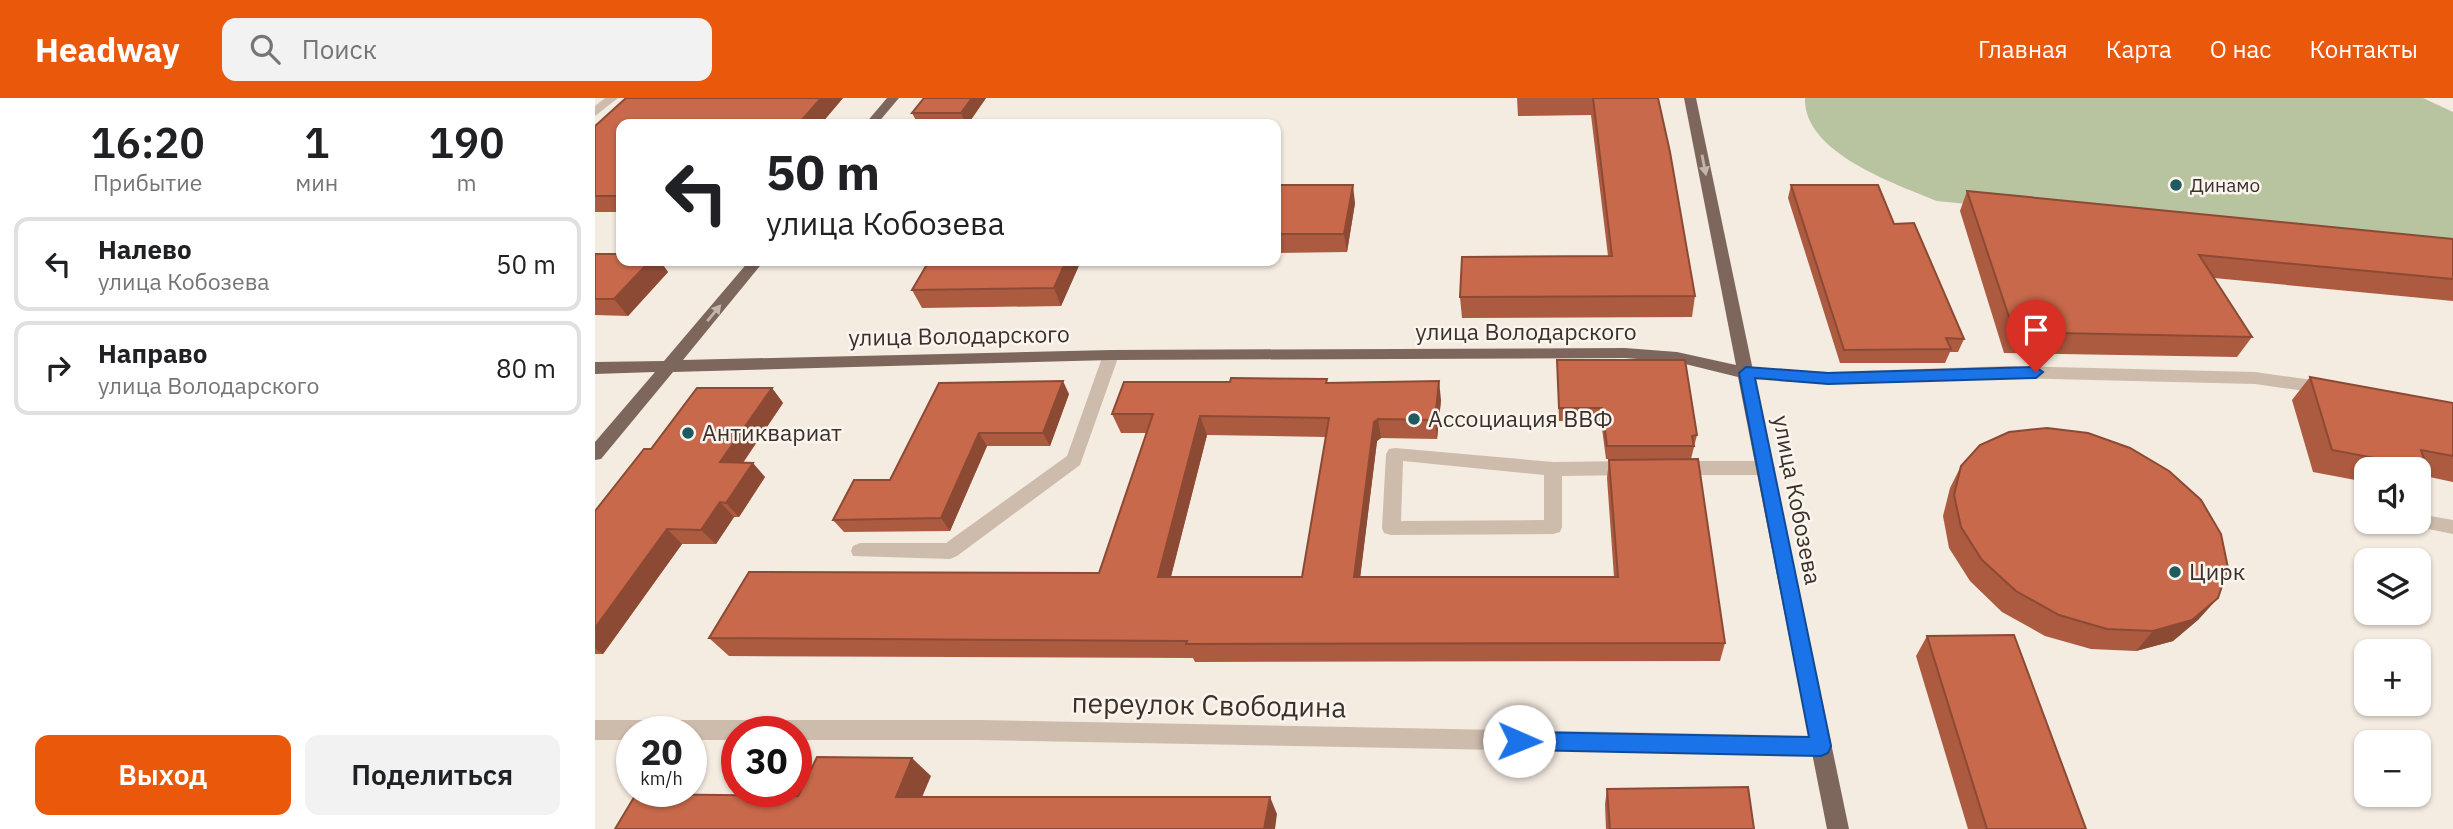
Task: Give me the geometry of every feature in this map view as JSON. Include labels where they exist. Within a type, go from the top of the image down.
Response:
[{"type":"main road","points":[[875,119],[893,98]]},
{"type":"main road","name":"улица Кобозева","points":[[1690,98],[1838,829]]},
{"type":"main road","points":[[595,454],[753,266]]},
{"type":"main road","name":"улица Володарского","points":[[595,368],[1111,355],[1625,353],[1677,357],[1746,373]]},
{"type":"street","points":[[595,112],[612,98]]},
{"type":"street","points":[[860,551],[950,551],[1074,460],[1111,355]]},
{"type":"street","name":"улица Володарского","points":[[1746,373],[1828,378],[2008,372],[2255,378],[2342,391]]},
{"type":"street","points":[[1553,469],[1553,527],[1391,528],[1395,454],[1553,469],[1766,468]]},
{"type":"street","points":[[2431,523],[2453,527]]},
{"type":"street","name":"переулок Свободина","points":[[595,730],[979,730],[1821,746]]},
{"type":"green space","name":"Динамо","points":[[1805,98],[2423,98],[2453,112],[2453,248],[2425,250],[1937,201],[1855,164],[1835,150],[1819,135],[1808,118]]},
{"type":"building","points":[[626,98],[821,98],[803,119],[616,119],[616,196],[595,196],[595,126]]},
{"type":"building","points":[[924,98],[972,98],[961,113],[912,113]]},
{"type":"building","points":[[1593,98],[1658,98],[1695,296],[1460,297],[1462,257],[1612,256]]},
{"type":"building","points":[[1281,185],[1353,185],[1344,234],[1281,234]]},
{"type":"building","points":[[1791,185],[1878,185],[1894,224],[1914,223],[1964,339],[1946,338],[1951,349],[1844,350]]},
{"type":"building","points":[[1967,191],[2453,239],[2453,279],[2199,255],[2252,337],[2014,332]]},
{"type":"building","points":[[595,254],[616,254],[616,266],[645,266],[614,299],[595,299]]},
{"type":"building","points":[[926,266],[1064,266],[1054,288],[912,290]]},
{"type":"building","points":[[1557,360],[1685,360],[1697,435],[1692,436],[1694,446],[1607,446],[1602,408],[1559,408]]},
{"type":"building","points":[[2310,377],[2453,403],[2453,456],[2421,450],[2423,457],[2369,457],[2332,450]]},
{"type":"building","points":[[1231,378],[1327,379],[1326,383],[1439,381],[1435,420],[1378,419],[1374,422],[1354,577],[1618,577],[1609,460],[1698,459],[1725,643],[1186,644],[1187,641],[709,638],[749,572],[1099,573],[1153,414],[1112,414],[1124,382],[1230,382]],"holes":[[[1200,416],[1329,418],[1302,577],[1158,577]]]},
{"type":"building","points":[[1063,381],[1043,433],[979,433],[941,518],[833,520],[854,480],[890,480],[939,383]]},
{"type":"building","points":[[697,388],[772,388],[720,462],[753,463],[726,503],[720,502],[701,530],[667,529],[595,628],[595,511],[644,449],[651,449]]},
{"type":"building","points":[[2047,428],[2088,433],[2130,448],[2169,471],[2201,500],[2221,534],[2228,568],[2218,598],[2192,620],[2153,631],[2107,629],[2059,615],[2016,591],[1982,560],[1961,527],[1954,495],[1961,466],[1980,445],[2009,432]]},
{"type":"building","points":[[2014,635],[2086,829],[1987,829],[1927,636]]},
{"type":"building","points":[[817,757],[912,758],[896,797],[1270,797],[1264,829],[615,829],[628,807],[707,807],[707,795],[721,795],[721,807],[812,807],[812,767]]},
{"type":"building","points":[[1748,787],[1754,829],[1610,829],[1607,789]]},
{"type":"place","name":"Динамо","points":[[2176,185]]},
{"type":"place","name":"Ассоциация ВВФ","points":[[1414,419]]},
{"type":"place","name":"Антиквариат","points":[[688,433]]},
{"type":"place","name":"Цирк","points":[[2175,572]]},
{"type":"route","points":[[1519,741],[1821,746],[1746,373],[1828,378],[2036,372]]}]
